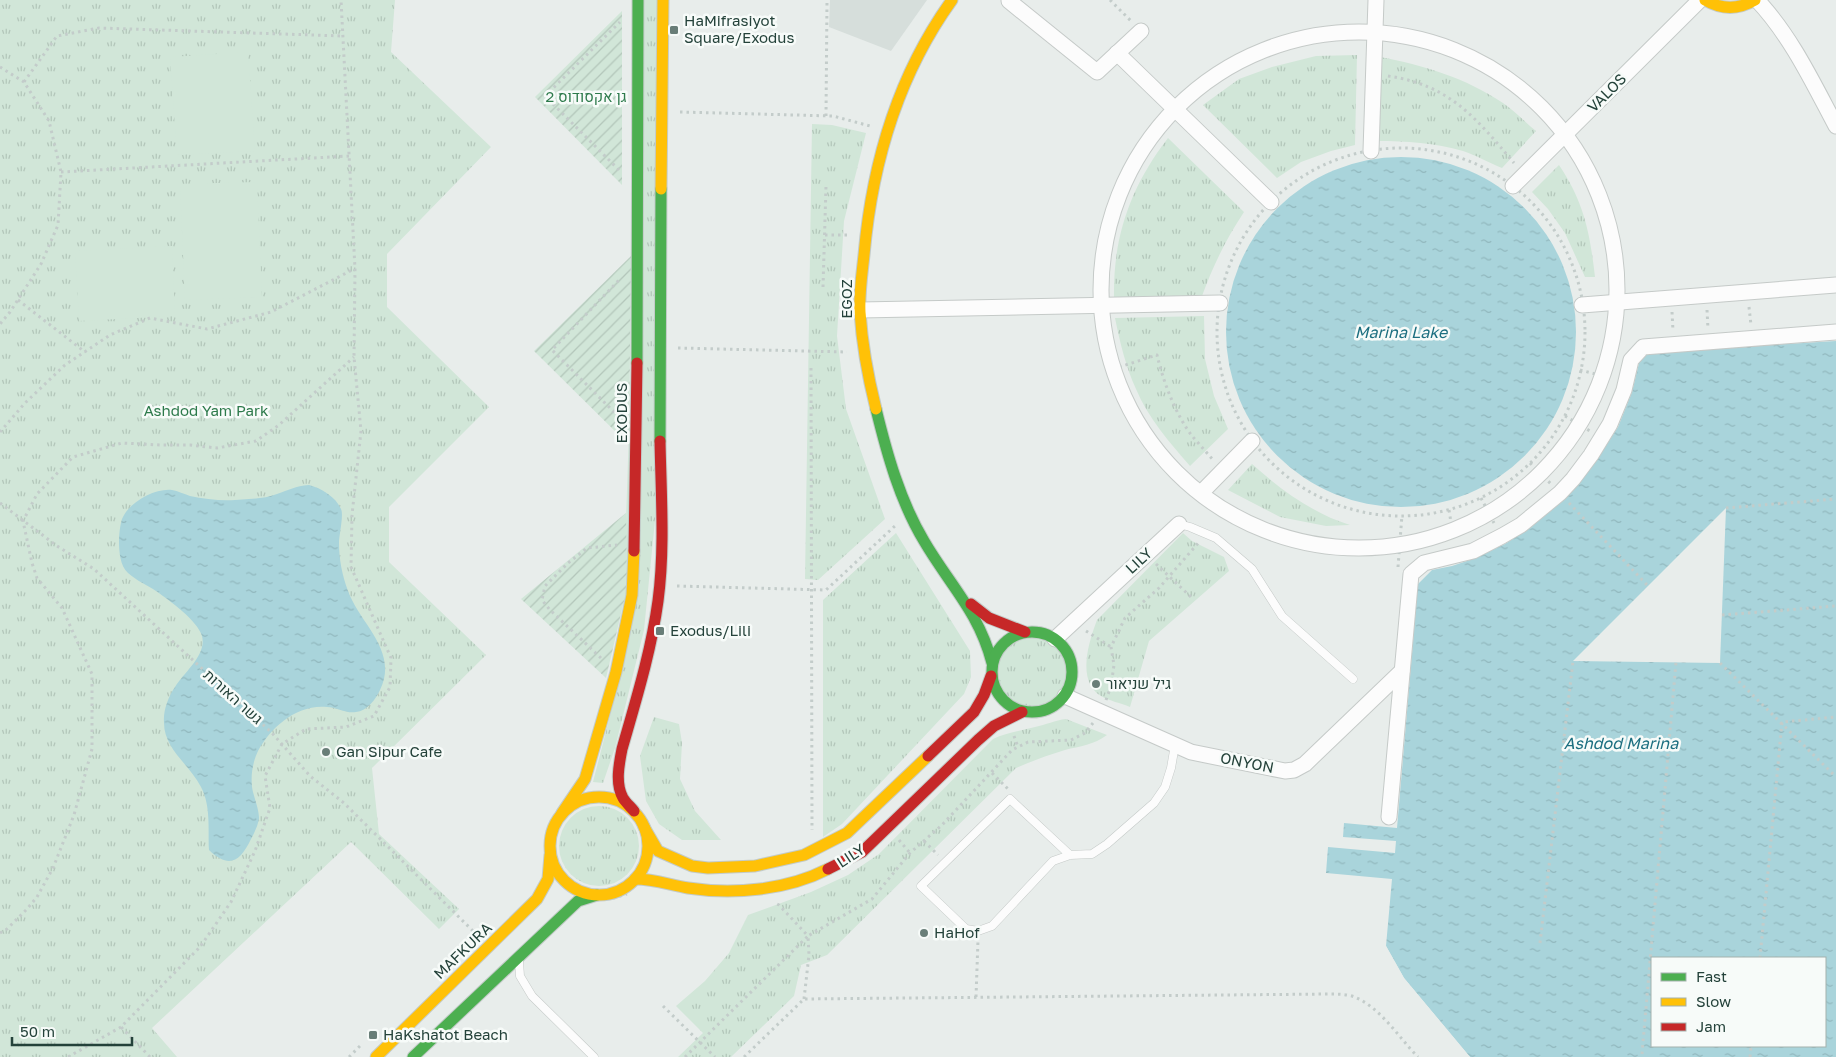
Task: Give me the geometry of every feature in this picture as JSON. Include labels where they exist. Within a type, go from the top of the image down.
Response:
[{"type":"street","points":[[413,1057],[578,900],[618,891],[635,879],[643,868],[647,855],[648,840],[644,827],[623,798],[618,786],[622,749],[642,679],[652,633],[659,585],[661,522],[660,348],[663,0]]},
{"type":"street","name":"EGOZ","points":[[952,0],[922,49],[886,130],[870,196],[860,310],[877,416],[889,457],[910,512],[925,543],[962,595],[988,644],[992,662]]},
{"type":"street","points":[[1010,0],[1009,2],[1097,72],[1141,31]]},
{"type":"street","points":[[1024,0],[1058,28]]},
{"type":"street","points":[[1371,151],[1376,0]]},
{"type":"street","name":"VALOS","points":[[1513,186],[1700,0]]},
{"type":"street","points":[[1705,0],[1720,8],[1729,9],[1748,5],[1756,0],[1768,11],[1796,52],[1836,126]]},
{"type":"street","name":"EXODUS","points":[[562,813],[585,779],[616,672],[632,595],[635,543],[638,2]]},
{"type":"street","points":[[1340,32],[1374,32],[1440,45],[1471,59],[1502,76],[1527,96],[1565,135],[1589,174],[1603,209],[1611,241],[1612,302],[1607,377],[1565,452],[1544,477],[1518,499],[1491,516],[1469,526],[1431,537],[1377,545],[1337,546],[1306,542],[1246,524],[1216,507],[1200,494],[1159,448],[1133,414],[1114,369],[1109,352],[1103,305],[1102,262],[1107,229],[1126,176],[1142,148],[1162,123],[1194,92],[1243,58],[1259,52],[1307,37],[1340,32]]},
{"type":"street","points":[[1074,41],[1104,65]]},
{"type":"street","points":[[1117,53],[1271,202]]},
{"type":"street","points":[[1582,304],[1836,285]]},
{"type":"street","points":[[860,310],[1220,303]]},
{"type":"street","points":[[1389,817],[1411,574],[1424,563],[1473,551],[1502,536],[1521,525],[1560,493],[1587,461],[1610,424],[1624,390],[1630,360],[1643,347],[1836,332]]},
{"type":"street","points":[[1200,494],[1252,441]]},
{"type":"street","name":"LILY","points":[[1055,639],[1179,524]]},
{"type":"street","name":"EGOZ","points":[[962,595],[979,612],[996,622],[1024,632]]},
{"type":"street","points":[[1024,632],[1046,634],[1055,639],[1063,646],[1070,658],[1071,684],[1065,696],[1056,705],[1034,713],[1022,712],[1011,707],[1001,699],[991,676],[992,662],[997,652],[1004,643],[1024,632]]},
{"type":"street","name":"ONYON","points":[[1065,696],[1191,752],[1285,771],[1294,770],[1305,764],[1402,671]]},
{"type":"street","name":"LILY","points":[[644,827],[658,851],[692,866],[708,868],[754,866],[796,858],[815,850],[847,833],[974,712],[984,695],[991,676]]},
{"type":"street","name":"LILY","points":[[635,879],[648,879],[708,891],[740,891],[783,885],[813,877],[862,852],[978,740],[994,726],[1022,712]]},
{"type":"street","points":[[597,895],[581,892],[567,883],[556,871],[550,855],[550,840],[554,826],[562,813],[574,803],[589,798],[605,797],[620,802],[634,811]]},
{"type":"street","name":"MAFKURA","points":[[376,1057],[537,899],[548,879],[550,855]]},
{"type":"lane","points":[[1179,524],[1190,526],[1216,538],[1252,569],[1282,616],[1353,679]]},
{"type":"lane","points":[[1070,855],[1010,798],[921,886],[966,929],[978,931],[992,926],[1054,861],[1070,855],[1092,854],[1108,844],[1154,803],[1165,786],[1171,768],[1175,745]]},
{"type":"lane","points":[[518,957],[520,976],[532,996],[594,1057]]},
{"type":"path","points":[[68,1057],[121,1027],[200,947],[231,902],[255,851],[270,808],[265,776],[282,744],[306,729],[346,727],[374,716],[390,687],[391,658],[351,567],[352,515],[361,431],[354,357],[354,269],[341,0]]},
{"type":"path","points":[[826,116],[827,0]]},
{"type":"path","points":[[1110,0],[1141,31]]},
{"type":"path","points":[[637,188],[545,96],[638,2]]},
{"type":"path","points":[[24,82],[57,36],[99,28],[343,36]]},
{"type":"path","points":[[0,67],[24,82],[49,121],[61,172],[58,225],[41,264],[0,324]]},
{"type":"path","points":[[1373,73],[1415,81],[1439,91],[1461,106],[1484,127],[1525,175]]},
{"type":"path","points":[[662,111],[833,116],[886,130]]},
{"type":"path","points":[[1395,148],[1418,149],[1438,153],[1466,161],[1493,173],[1513,186],[1548,222],[1563,245],[1574,269],[1581,294],[1584,329],[1583,356],[1574,393],[1565,416],[1554,436],[1530,463],[1497,490],[1456,508],[1425,514],[1384,515],[1356,510],[1331,502],[1307,490],[1283,474],[1252,441],[1238,418],[1226,391],[1220,365],[1217,333],[1224,278],[1235,251],[1251,226],[1271,202],[1288,187],[1312,171],[1337,160],[1371,151],[1395,148]]},
{"type":"path","points":[[61,172],[349,156]]},
{"type":"path","points":[[824,288],[826,186]]},
{"type":"path","points":[[825,235],[865,236]]},
{"type":"path","points":[[636,434],[552,350],[637,261]]},
{"type":"path","points":[[0,432],[25,403],[65,365],[110,335],[150,318],[207,329],[271,312],[354,269]]},
{"type":"path","points":[[1748,292],[1752,338]]},
{"type":"path","points":[[1706,295],[1709,342]]},
{"type":"path","points":[[1671,298],[1673,333]]},
{"type":"path","points":[[18,300],[85,352]]},
{"type":"path","points":[[695,348],[866,352]]},
{"type":"path","points":[[1114,369],[1157,354],[1162,377],[1192,436],[1223,471]]},
{"type":"path","points":[[0,933],[27,910],[53,868],[74,815],[92,749],[92,674],[62,608],[37,578],[32,563],[23,521],[37,494],[73,457],[122,443],[190,445],[217,448],[256,441],[279,425],[354,357]]},
{"type":"path","points":[[811,368],[811,818],[815,850]]},
{"type":"path","points":[[1580,370],[1607,377]]},
{"type":"path","points":[[1565,416],[1581,426]]},
{"type":"path","points":[[1530,463],[1544,477]]},
{"type":"path","points":[[1480,498],[1491,516]]},
{"type":"path","points":[[1565,499],[1648,586]]},
{"type":"path","points":[[1726,508],[1836,499]]},
{"type":"path","name":"גשר האורות","points":[[0,503],[23,521],[94,569],[272,733],[310,776],[344,803],[489,947]]},
{"type":"path","points":[[659,585],[826,590],[910,512]]},
{"type":"path","points":[[685,1057],[808,936],[872,899],[910,853],[942,826],[1012,750],[1028,742],[1071,740],[1085,733],[1100,712],[1111,686],[1114,665],[1111,647],[1126,618],[1160,588],[1206,533]]},
{"type":"path","points":[[616,672],[550,610],[542,600],[544,586],[587,548],[635,543]]},
{"type":"path","points":[[1146,555],[1191,597]]},
{"type":"path","points":[[1722,615],[1836,606]]},
{"type":"path","points":[[1073,623],[1111,647]]},
{"type":"path","points":[[1540,942],[1573,661]]},
{"type":"path","points":[[1642,1054],[1676,662]]},
{"type":"path","points":[[1720,663],[1836,777]]},
{"type":"path","points":[[1782,722],[1836,717]]},
{"type":"path","points":[[1760,957],[1782,722]]},
{"type":"path","points":[[992,773],[1010,791],[1010,798]]},
{"type":"path","points":[[924,841],[935,853]]},
{"type":"path","points":[[744,1057],[804,999],[810,955],[808,936],[779,904],[769,904]]},
{"type":"path","points":[[976,997],[978,931]]},
{"type":"path","points":[[804,999],[1346,995],[1364,1003],[1380,1016],[1418,1057]]},
{"type":"path","points":[[663,1006],[715,1057]]},
{"type":"path","points":[[121,1027],[150,1057]]},
{"type":"shaded area","points":[[830,0],[927,0],[891,51],[829,27]]},
{"type":"green space","name":"Ashdod Yam Park","points":[[0,0],[395,0],[391,52],[491,147],[387,254],[387,307],[489,407],[389,507],[389,562],[486,655],[372,768],[379,834],[459,909],[439,929],[351,842],[152,1028],[177,1057],[0,1057]]},
{"type":"green space","points":[[643,0],[660,0],[660,471],[644,630],[615,748],[603,783],[593,782],[621,673]]},
{"type":"green space","name":"גן אקסודוס 2","points":[[622,11],[622,185],[535,97]]},
{"type":"green space","points":[[248,52],[255,151],[177,155],[170,57]]},
{"type":"green space","points":[[1357,55],[1355,145],[1301,162],[1277,178],[1203,105],[1239,79],[1272,67],[1316,56]]},
{"type":"green space","points":[[1380,57],[1428,68],[1474,86],[1507,106],[1536,131],[1502,168],[1452,148],[1399,141],[1377,141]]},
{"type":"green space","points":[[812,124],[832,125],[866,133],[844,221],[837,336],[846,409],[885,519],[818,580],[805,579]]},
{"type":"green space","points":[[1168,138],[1244,212],[1220,253],[1202,296],[1114,297],[1117,253],[1127,213],[1134,193],[1155,156]]},
{"type":"green space","points":[[1559,165],[1580,205],[1591,246],[1595,277],[1585,277],[1565,233],[1548,209],[1532,192]]},
{"type":"green space","points":[[257,182],[262,297],[185,300],[180,184]]},
{"type":"green space","points":[[172,246],[175,316],[79,321],[75,251]]},
{"type":"green space","points":[[631,256],[629,445],[534,351]]},
{"type":"green space","points":[[1204,316],[1205,359],[1214,396],[1228,429],[1190,466],[1160,430],[1141,400],[1126,363],[1115,318]]},
{"type":"green space","points":[[1252,464],[1298,500],[1311,508],[1350,525],[1326,526],[1280,517],[1228,490]]},
{"type":"green space","points":[[626,513],[627,588],[606,678],[521,599]]},
{"type":"green space","points":[[896,533],[970,651],[971,677],[964,694],[842,824],[823,837],[823,600]]},
{"type":"green space","points":[[1183,533],[1192,541],[1224,557],[1229,571],[1149,641],[1130,707],[1104,698],[1093,689],[1087,671],[1088,649],[1097,620]]},
{"type":"green space","points":[[1032,638],[1045,641],[1056,648],[1063,659],[1066,672],[1063,685],[1056,696],[1045,703],[1032,706],[1019,703],[1008,696],[1001,685],[998,672],[1001,659],[1008,648],[1019,641]]},
{"type":"green space","points":[[654,717],[679,724],[682,743],[680,779],[695,811],[721,840],[682,840],[659,824],[646,801],[640,756]]},
{"type":"green space","points":[[1066,719],[1107,735],[1092,743],[1052,754],[1016,768],[827,955],[801,965],[794,996],[731,1057],[678,1057],[703,1033],[676,1006],[705,981],[729,953],[748,915],[811,892],[848,875],[879,854],[993,739],[1009,733]]},
{"type":"green space","points":[[591,806],[607,806],[628,817],[639,838],[639,854],[628,875],[607,886],[591,886],[577,880],[565,868],[559,854],[559,838],[565,824],[577,812]]},
{"type":"water","name":"Marina Lake","points":[[1401,157],[1418,158],[1452,165],[1483,178],[1512,197],[1536,221],[1555,250],[1568,281],[1575,315],[1575,349],[1568,383],[1555,414],[1536,443],[1512,467],[1483,486],[1452,499],[1418,506],[1401,507],[1384,506],[1350,499],[1319,486],[1290,467],[1266,443],[1247,414],[1234,383],[1227,349],[1226,332],[1227,315],[1234,281],[1247,250],[1266,221],[1290,197],[1319,178],[1350,165],[1384,158]]},
{"type":"water","name":"Ashdod Marina","points":[[1836,341],[1836,1057],[1470,1057],[1404,978],[1386,946],[1392,879],[1326,873],[1328,847],[1395,853],[1396,841],[1343,837],[1344,823],[1397,828],[1418,584],[1432,570],[1476,558],[1505,544],[1530,528],[1565,499],[1596,461],[1618,427],[1632,392],[1639,363],[1649,352]]},
{"type":"water","points":[[309,485],[328,494],[341,509],[339,549],[344,579],[354,603],[376,638],[385,663],[385,676],[376,697],[364,709],[353,712],[327,707],[305,709],[286,719],[270,734],[258,751],[252,772],[252,787],[259,815],[258,824],[247,847],[238,858],[228,861],[222,860],[209,850],[208,818],[204,794],[196,779],[168,741],[164,723],[164,714],[168,700],[172,691],[198,657],[203,643],[202,636],[195,624],[182,611],[125,570],[119,549],[122,519],[136,502],[158,491],[172,490],[212,500],[230,500],[267,497],[296,487]]},
{"type":"pier","points":[[1726,508],[1720,663],[1573,661]]},
{"type":"pier","points":[[1386,946],[1404,978],[1470,1057],[1465,1057],[1402,980],[1385,948]]},
{"type":"traffic: fast","points":[[637,363],[638,0]]},
{"type":"traffic: fast","points":[[660,441],[661,189]]},
{"type":"traffic: fast","points":[[876,409],[901,494],[915,526],[971,613],[979,628],[992,663]]},
{"type":"traffic: fast","points":[[1024,632],[1040,632],[1061,643],[1072,664],[1072,672],[1072,680],[1061,701],[1040,712],[1024,712],[1010,706],[998,694],[992,680],[992,664],[998,650],[1010,638],[1024,632]]},
{"type":"traffic: fast","points":[[413,1057],[578,901],[597,895]]},
{"type":"traffic: slow","points":[[661,189],[663,0]]},
{"type":"traffic: slow","points":[[876,409],[864,348],[860,305],[868,221],[874,187],[881,154],[903,90],[933,29],[952,0]]},
{"type":"traffic: slow","points":[[1705,0],[1718,6],[1730,8],[1742,6],[1755,0]]},
{"type":"traffic: slow","points":[[562,813],[585,779],[616,672],[632,595],[634,551]]},
{"type":"traffic: slow","points":[[644,827],[658,851],[692,866],[708,868],[755,866],[804,855],[847,833],[928,756]]},
{"type":"traffic: slow","points":[[599,797],[609,798],[626,805],[640,819],[647,836],[648,846],[647,856],[640,873],[626,887],[609,894],[599,895],[589,894],[572,887],[558,873],[551,856],[550,846],[551,836],[558,819],[572,805],[589,798],[599,797]]},
{"type":"traffic: slow","points":[[376,1057],[537,899],[548,879],[550,855]]},
{"type":"traffic: slow","points":[[635,879],[688,888],[742,891],[795,882],[828,869]]},
{"type":"traffic: jam","points":[[634,551],[637,363]]},
{"type":"traffic: jam","points":[[634,811],[624,800],[619,787],[618,774],[622,749],[647,657],[658,601],[662,541],[660,441]]},
{"type":"traffic: jam","points":[[971,604],[989,618],[1025,632]]},
{"type":"traffic: jam","points":[[928,756],[974,712],[984,695],[991,676]]},
{"type":"traffic: jam","points":[[828,869],[862,852],[978,740],[994,726],[1022,712]]},
{"type":"place","name":"HaMifrasiyot Square/Exodus","points":[[674,30]]},
{"type":"place","name":"Exodus/Lili","points":[[660,631]]},
{"type":"place","name":"גיל שניאור","points":[[1096,684]]},
{"type":"place","name":"Gan Sipur Cafe","points":[[326,752]]},
{"type":"place","name":"HaHof","points":[[924,933]]},
{"type":"place","name":"HaKshatot Beach","points":[[373,1035]]}]
